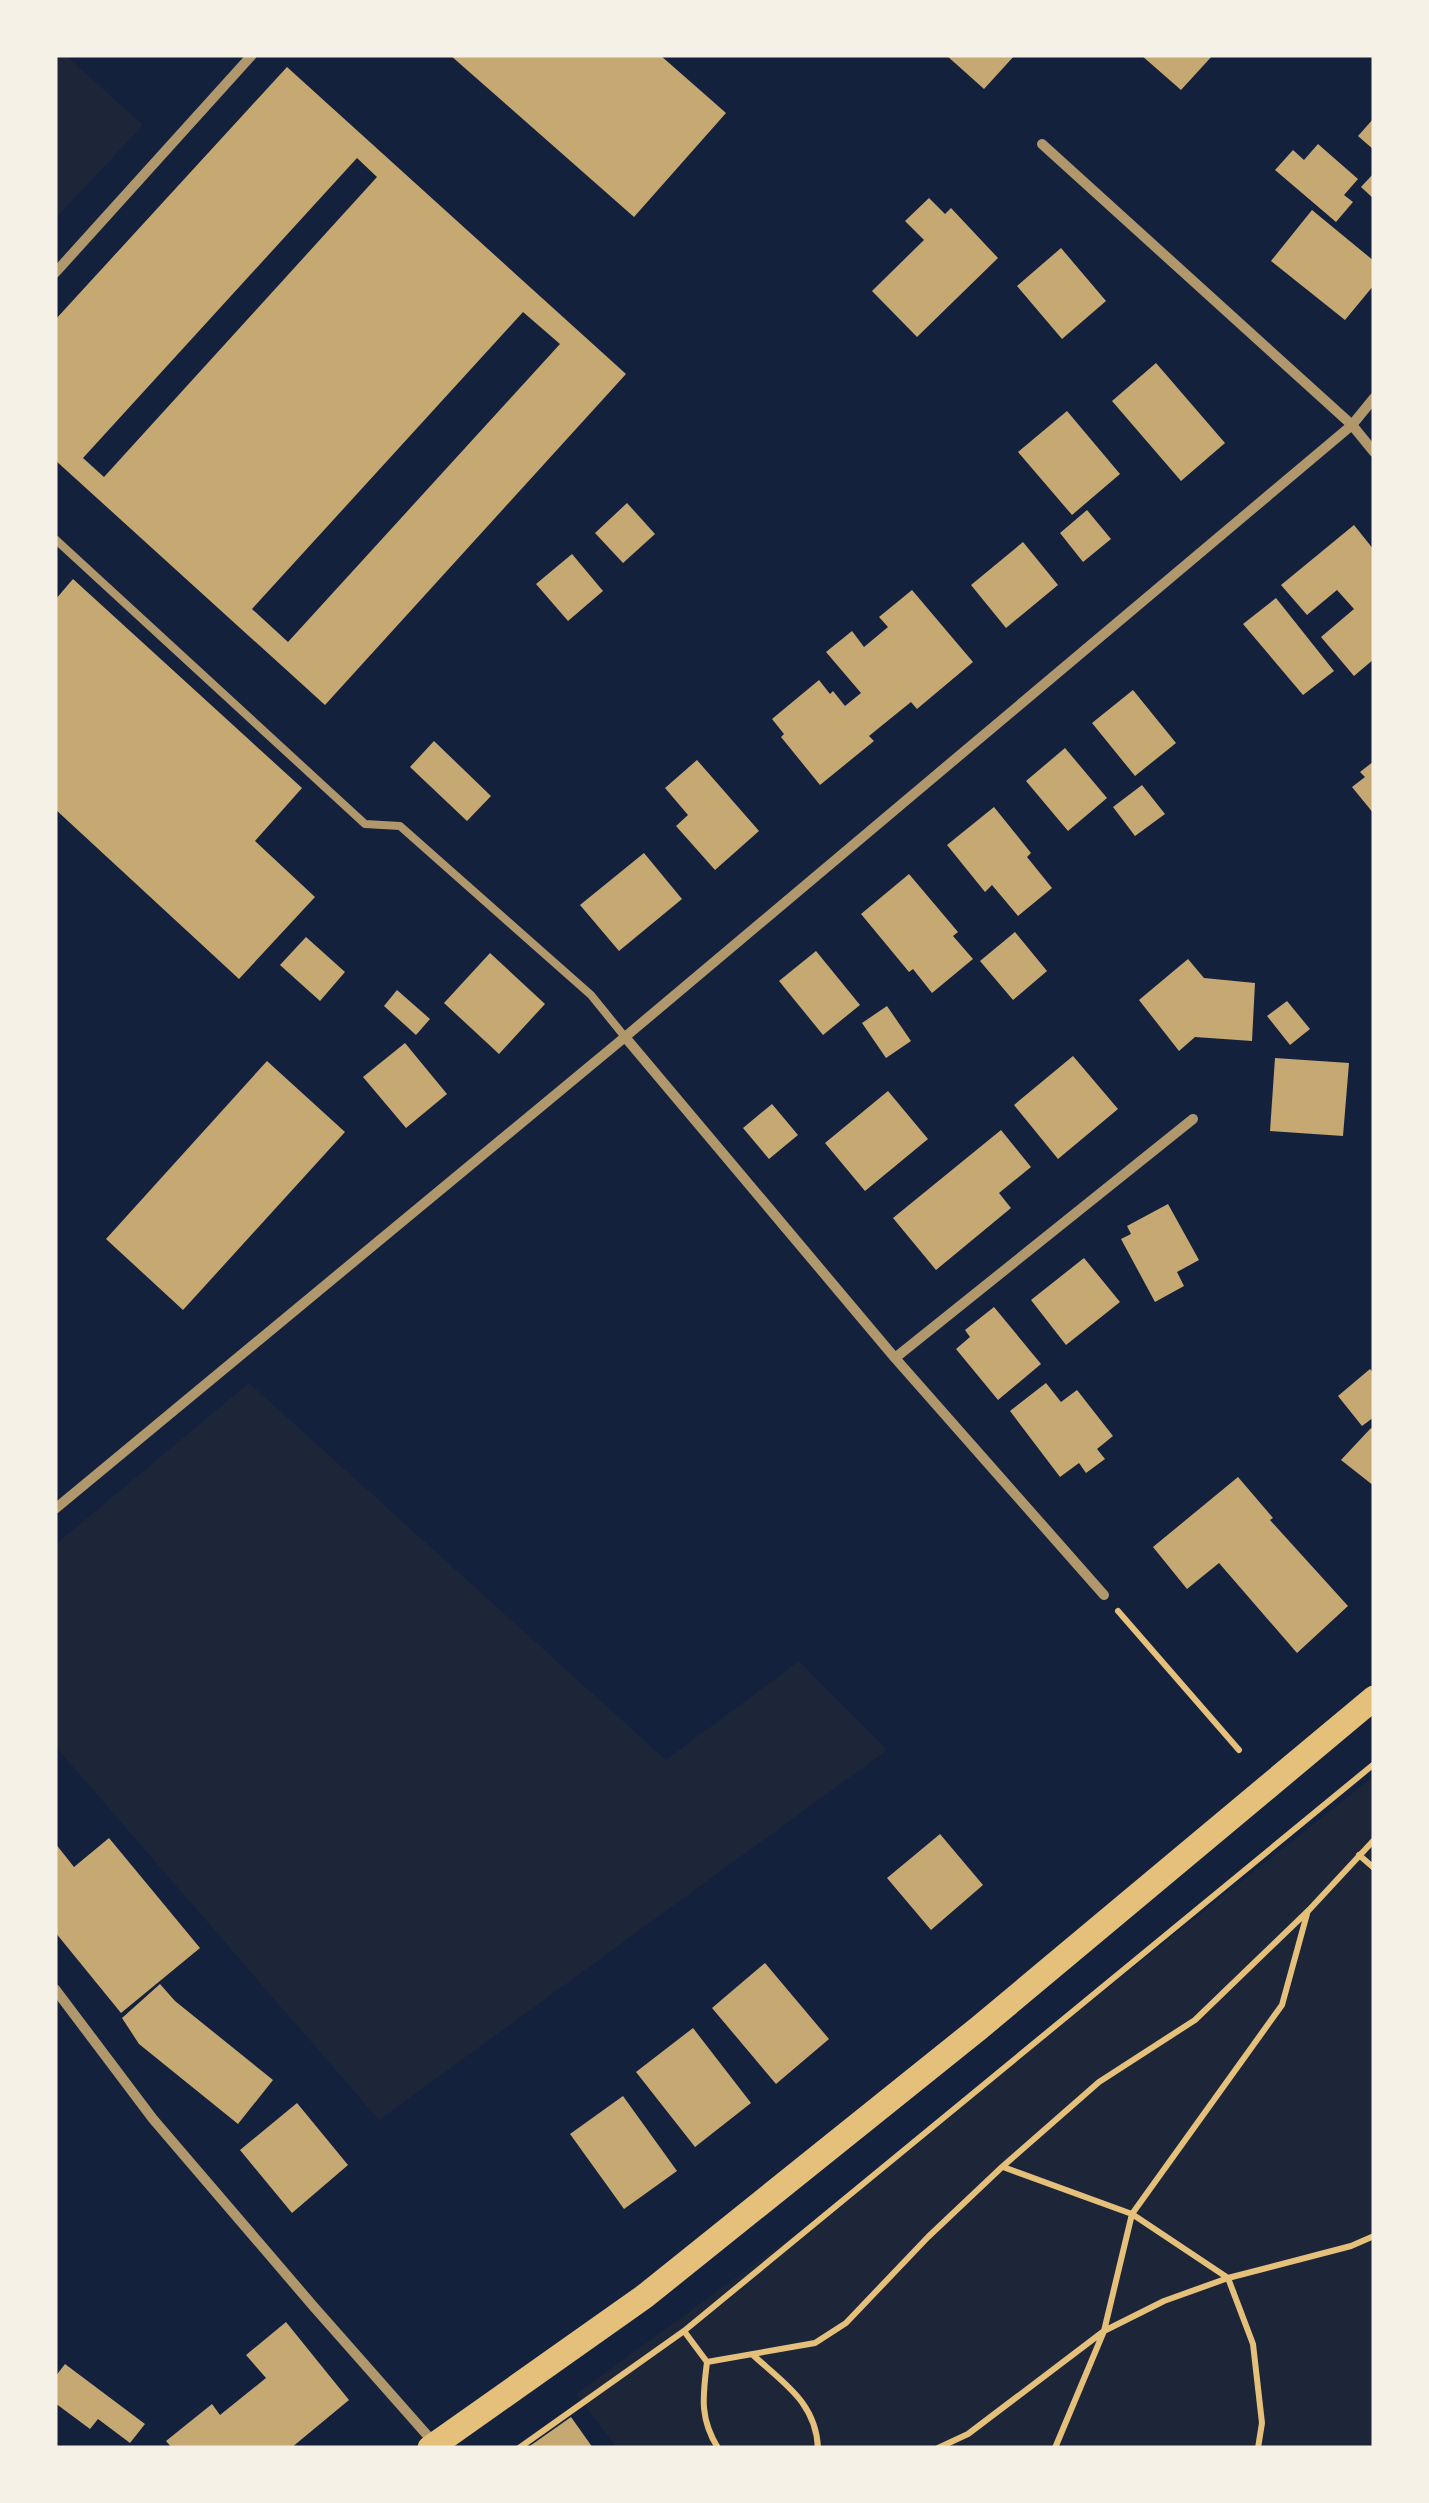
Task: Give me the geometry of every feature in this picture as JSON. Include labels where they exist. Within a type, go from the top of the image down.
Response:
[{"type":"main road","points":[[433,2446],[645,2296],[979,2028],[1374,1698]]},
{"type":"street","points":[[55,273],[252,55]]},
{"type":"street","points":[[1042,144],[1352,426],[1374,452]]},
{"type":"street","points":[[55,1509],[625,1037],[1352,426],[1374,398]]},
{"type":"street","points":[[625,1037],[895,1358],[1104,1595]]},
{"type":"street","points":[[895,1358],[1193,1119]]},
{"type":"street","points":[[55,1989],[153,2119],[433,2446]]},
{"type":"lane","points":[[55,540],[365,824],[400,826],[591,995],[625,1037]]},
{"type":"path","points":[[1104,1595],[1239,1750]]},
{"type":"path","points":[[520,2448],[684,2331],[1374,1764]]},
{"type":"path","points":[[707,2362],[816,2343],[846,2323],[1002,2167],[1100,2082],[1195,2020],[1374,1840]]},
{"type":"path","points":[[1359,1856],[1374,1868]]},
{"type":"path","points":[[1055,2448],[1104,2330],[1132,2214],[1282,2005],[1308,1910]]},
{"type":"path","points":[[1002,2167],[1132,2214],[1228,2278],[1253,2344],[1262,2423],[1258,2448]]},
{"type":"path","points":[[938,2448],[968,2434],[1104,2330],[1164,2301],[1228,2278],[1305,2259],[1374,2236]]},
{"type":"path","points":[[684,2331],[707,2362],[702,2405],[718,2448]]},
{"type":"path","points":[[752,2354],[794,2390],[817,2432],[818,2448]]},
{"type":"shaded area","points":[[55,55],[65,55],[143,125],[55,219]]},
{"type":"shaded area","points":[[249,1383],[666,1760],[799,1661],[887,1750],[379,2120],[55,1746],[55,1545]]},
{"type":"shaded area","points":[[1374,1776],[1374,2448],[617,2448],[576,2394],[814,2221]]},
{"type":"building","points":[[450,55],[660,55],[726,113],[634,217]]},
{"type":"building","points":[[946,55],[1015,55],[984,89]]},
{"type":"building","points":[[1141,55],[1213,55],[1181,90]]},
{"type":"building","points":[[287,67],[626,374],[325,705],[55,460],[55,320]],"holes":[[[357,158],[377,177],[104,477],[83,458]],[[523,312],[560,344],[288,642],[252,609]]]},
{"type":"building","points":[[1374,118],[1374,150],[1358,136]]},
{"type":"building","points":[[1318,144],[1358,179],[1344,195],[1353,202],[1336,222],[1275,170],[1293,150],[1304,160]]},
{"type":"building","points":[[1374,173],[1374,199],[1361,187]]},
{"type":"building","points":[[929,198],[945,214],[951,208],[998,258],[917,337],[872,291],[924,240],[905,221]]},
{"type":"building","points":[[1312,210],[1374,261],[1374,285],[1345,320],[1271,261]]},
{"type":"building","points":[[1061,248],[1106,301],[1062,339],[1017,286]]},
{"type":"building","points":[[1156,363],[1225,443],[1181,481],[1112,401]]},
{"type":"building","points":[[1067,411],[1120,474],[1072,515],[1018,452]]},
{"type":"building","points":[[627,503],[655,534],[623,563],[595,533]]},
{"type":"building","points":[[1087,510],[1111,539],[1083,562],[1060,533]]},
{"type":"building","points":[[1354,525],[1374,550],[1374,659],[1354,676],[1321,637],[1354,609],[1337,590],[1307,615],[1281,585]]},
{"type":"building","points":[[1023,542],[1058,585],[1006,628],[971,585]]},
{"type":"building","points":[[572,554],[603,591],[568,621],[536,584]]},
{"type":"building","points":[[73,579],[302,788],[255,841],[315,897],[239,979],[55,809],[55,600]]},
{"type":"building","points":[[912,590],[973,662],[917,709],[911,702],[869,736],[874,741],[820,785],[781,737],[784,734],[772,719],[819,680],[845,706],[861,693],[826,652],[852,631],[864,647],[888,627],[879,617]]},
{"type":"building","points":[[1276,598],[1334,671],[1303,695],[1243,624]]},
{"type":"building","points":[[1133,690],[1176,743],[1135,776],[1092,723]]},
{"type":"building","points":[[434,741],[491,796],[467,821],[410,767]]},
{"type":"building","points":[[1065,748],[1107,798],[1068,831],[1026,781]]},
{"type":"building","points":[[697,760],[759,831],[715,870],[676,826],[688,815],[665,788]]},
{"type":"building","points":[[1374,761],[1374,814],[1352,787],[1365,777],[1360,772]]},
{"type":"building","points":[[1142,785],[1165,814],[1135,836],[1113,807]]},
{"type":"building","points":[[994,807],[1031,853],[1027,857],[1052,888],[1018,916],[992,885],[985,892],[947,845]]},
{"type":"building","points":[[644,853],[682,899],[619,951],[580,905]]},
{"type":"building","points":[[909,874],[958,932],[953,936],[973,959],[932,993],[913,969],[909,972],[861,914]]},
{"type":"building","points":[[1015,932],[1047,971],[1013,1000],[980,961]]},
{"type":"building","points":[[306,937],[345,972],[320,1001],[280,965]]},
{"type":"building","points":[[816,951],[860,1005],[823,1035],[779,981]]},
{"type":"building","points":[[490,953],[545,1004],[499,1054],[444,1003]]},
{"type":"building","points":[[1188,959],[1204,978],[1255,983],[1252,1041],[1195,1037],[1179,1051],[1139,1000]]},
{"type":"building","points":[[397,990],[430,1019],[416,1035],[384,1006]]},
{"type":"building","points":[[1287,1001],[1310,1029],[1290,1045],[1267,1016]]},
{"type":"building","points":[[887,1006],[911,1041],[886,1058],[862,1023]]},
{"type":"building","points":[[405,1043],[447,1094],[406,1128],[363,1077]]},
{"type":"building","points":[[1073,1056],[1118,1109],[1058,1159],[1014,1105]]},
{"type":"building","points":[[1275,1058],[1349,1063],[1343,1136],[1270,1131]]},
{"type":"building","points":[[267,1061],[345,1132],[183,1310],[106,1239]]},
{"type":"building","points":[[888,1091],[928,1139],[865,1191],[825,1143]]},
{"type":"building","points":[[772,1104],[798,1135],[769,1159],[743,1128]]},
{"type":"building","points":[[1001,1130],[1031,1167],[999,1193],[1011,1208],[936,1270],[893,1218]]},
{"type":"building","points":[[1168,1204],[1199,1260],[1177,1272],[1184,1286],[1155,1302],[1121,1239],[1131,1234],[1127,1226]]},
{"type":"building","points":[[1084,1258],[1120,1302],[1066,1345],[1031,1300]]},
{"type":"building","points":[[994,1307],[1041,1364],[998,1400],[956,1349],[970,1337],[965,1330]]},
{"type":"building","points":[[1370,1369],[1374,1374],[1374,1417],[1362,1426],[1338,1396]]},
{"type":"building","points":[[1046,1383],[1061,1402],[1077,1390],[1113,1436],[1097,1449],[1105,1459],[1086,1473],[1079,1463],[1060,1477],[1010,1411]]},
{"type":"building","points":[[1371,1428],[1374,1431],[1374,1486],[1341,1460]]},
{"type":"building","points":[[1238,1477],[1273,1518],[1270,1520],[1348,1606],[1297,1653],[1219,1563],[1187,1589],[1153,1547]]},
{"type":"building","points":[[940,1834],[983,1885],[931,1930],[887,1878]]},
{"type":"building","points":[[109,1838],[200,1948],[121,2013],[55,1932],[55,1843],[74,1867]]},
{"type":"building","points":[[765,1963],[829,2039],[776,2084],[712,2008]]},
{"type":"building","points":[[160,1984],[175,2001],[273,2080],[238,2124],[139,2044],[122,2018]]},
{"type":"building","points":[[693,2028],[751,2103],[695,2147],[636,2072]]},
{"type":"building","points":[[623,2096],[677,2171],[624,2209],[570,2134]]},
{"type":"building","points":[[297,2103],[348,2165],[292,2213],[240,2150]]},
{"type":"building","points":[[286,2322],[349,2400],[291,2448],[172,2448],[166,2441],[212,2404],[220,2415],[266,2378],[246,2355]]},
{"type":"building","points":[[65,2364],[145,2424],[130,2443],[98,2419],[90,2429],[55,2403],[55,2377]]},
{"type":"building","points":[[571,2417],[593,2448],[527,2448]]}]
